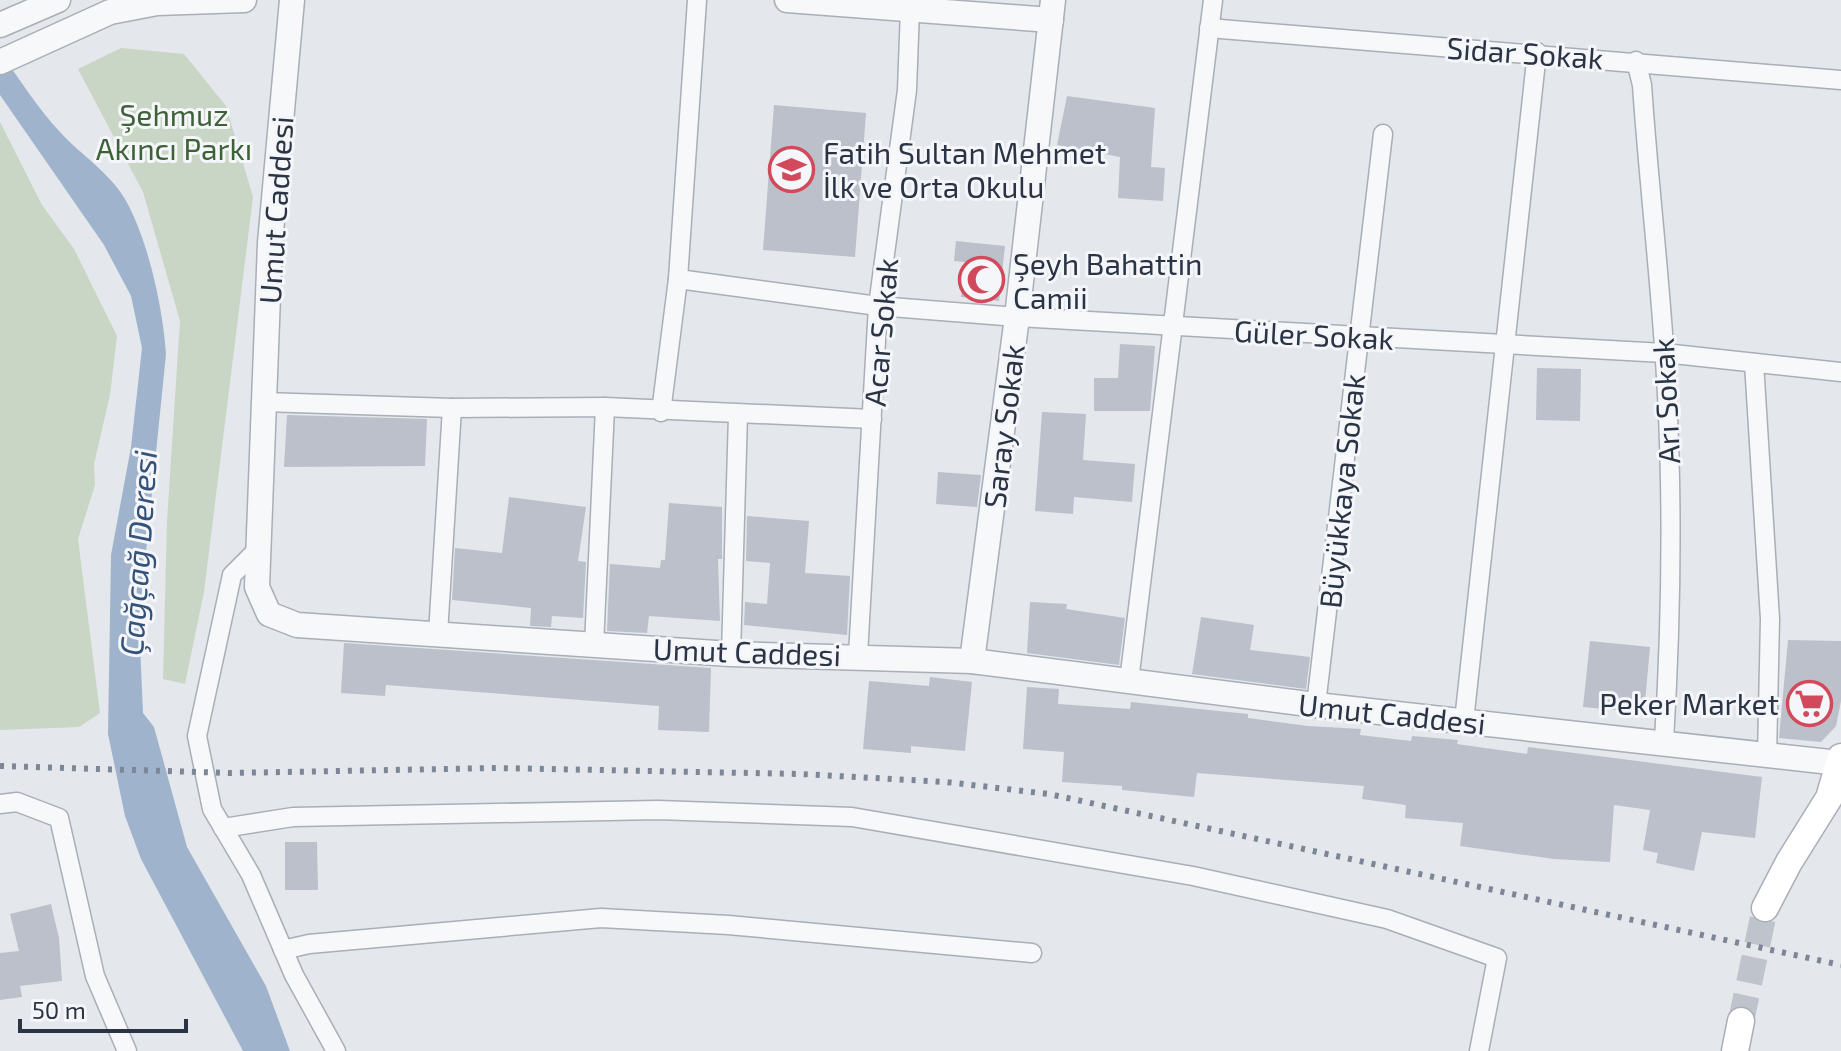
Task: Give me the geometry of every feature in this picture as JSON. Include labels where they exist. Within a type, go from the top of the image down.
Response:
[{"type":"main road","points":[[1765,908],[1829,798],[1840,760]]},
{"type":"main road","points":[[1735,1051],[1741,1021]]},
{"type":"street","points":[[0,25],[58,0]]},
{"type":"street","points":[[0,62],[110,12],[157,3],[244,0]]},
{"type":"street","name":"Umut Caddesi","points":[[292,0],[270,243],[263,402],[257,587],[269,614],[297,625],[594,645],[731,654],[858,655],[972,661],[1316,705],[1664,741],[1767,756],[1840,760]]},
{"type":"street","points":[[661,412],[678,279],[697,0]]},
{"type":"street","points":[[787,0],[910,9],[1052,10]]},
{"type":"street","points":[[1129,681],[1213,0]]},
{"type":"street","name":"Acar Sokak","points":[[858,655],[878,306],[907,90],[910,9]]},
{"type":"street","name":"Saray Sokak","points":[[972,661],[1017,317],[1052,10]]},
{"type":"street","name":"Sidar Sokak","points":[[1209,28],[1537,52],[1746,75],[1841,80]]},
{"type":"street","points":[[1464,721],[1537,52]]},
{"type":"street","name":"Arı Sokak","points":[[1636,61],[1642,85],[1664,353],[1671,532],[1670,648],[1664,741]]},
{"type":"street","name":"Büyükkaya Sokak","points":[[1316,705],[1346,471],[1358,336],[1383,134]]},
{"type":"street","name":"Güler Sokak","points":[[678,279],[878,306],[1017,317],[1664,353],[1841,372]]},
{"type":"street","points":[[1754,363],[1770,619],[1767,756]]},
{"type":"street","points":[[263,402],[452,408],[605,407],[661,412],[872,419]]},
{"type":"street","points":[[594,645],[605,407]]},
{"type":"street","points":[[438,634],[452,408]]},
{"type":"street","points":[[731,654],[738,415]]},
{"type":"street","points":[[258,549],[232,575],[197,736],[212,809],[251,875],[283,950],[336,1051]]},
{"type":"street","points":[[0,804],[17,802],[59,818],[95,976],[127,1051]]},
{"type":"street","points":[[223,828],[293,817],[658,810],[852,817],[1074,854],[1351,910],[1497,958],[1479,1051]]},
{"type":"street","points":[[283,950],[309,944],[601,918],[728,925],[1032,953]]},
{"type":"green space","name":"Şehmuz Akıncı Parkı","points":[[121,48],[184,54],[226,106],[253,197],[204,592],[185,684],[163,679],[167,521],[180,321],[143,192],[78,69]]},
{"type":"green space","points":[[0,122],[42,205],[74,249],[117,336],[110,395],[94,464],[95,485],[78,539],[100,713],[79,727],[0,730]]},
{"type":"water","name":"Çağçağ Deresi","points":[[0,53],[52,123],[118,189],[133,215],[147,253],[162,316],[166,354],[139,621],[143,713],[154,727],[187,847],[266,986],[290,1051],[243,1051],[141,859],[125,816],[108,734],[111,555],[131,447],[142,348],[131,296],[104,245],[0,95]]},
{"type":"building","points":[[1067,96],[1155,108],[1151,167],[1165,168],[1163,201],[1118,198],[1120,157],[1057,145]]},
{"type":"building","points":[[774,105],[866,113],[855,257],[763,250]]},
{"type":"building","name":"Şeyh Bahattin Camii","points":[[956,241],[1005,246],[999,301],[961,297],[965,262],[954,261]]},
{"type":"building","points":[[1120,344],[1155,346],[1150,411],[1094,411],[1094,378],[1118,378]]},
{"type":"building","points":[[1537,368],[1581,369],[1580,421],[1536,420]]},
{"type":"building","points":[[1042,412],[1086,414],[1083,460],[1135,464],[1132,502],[1074,497],[1073,514],[1035,511]]},
{"type":"building","points":[[287,415],[427,419],[425,466],[284,467]]},
{"type":"building","points":[[938,472],[981,475],[977,507],[936,504]]},
{"type":"building","points":[[509,497],[586,507],[578,561],[586,562],[583,618],[552,616],[551,627],[530,626],[531,608],[452,600],[455,548],[502,553]]},
{"type":"building","points":[[669,503],[722,507],[722,559],[718,559],[720,621],[649,616],[647,633],[607,631],[610,564],[660,568],[661,560],[665,560]]},
{"type":"building","points":[[747,516],[809,521],[805,573],[850,576],[847,635],[744,625],[745,602],[767,604],[770,563],[746,561]]},
{"type":"building","points":[[1030,602],[1067,604],[1066,609],[1125,618],[1119,665],[1027,653]]},
{"type":"building","points":[[1201,617],[1254,625],[1250,650],[1310,657],[1306,689],[1192,674]]},
{"type":"building","points":[[1788,640],[1841,641],[1841,701],[1836,726],[1821,742],[1779,738]]},
{"type":"building","points":[[1590,641],[1650,647],[1644,713],[1583,707]]},
{"type":"building","points":[[344,643],[711,668],[709,732],[658,730],[659,706],[386,685],[385,696],[341,693]]},
{"type":"building","points":[[930,677],[972,682],[965,751],[911,746],[911,753],[863,749],[869,681],[929,686]]},
{"type":"building","points":[[1027,687],[1059,689],[1058,704],[1130,709],[1131,702],[1248,714],[1248,718],[1308,726],[1361,729],[1360,735],[1411,741],[1412,736],[1458,740],[1457,744],[1527,754],[1528,747],[1762,777],[1755,838],[1702,832],[1694,871],[1656,863],[1658,853],[1643,850],[1650,810],[1614,805],[1610,862],[1554,859],[1460,846],[1463,823],[1405,818],[1406,805],[1362,799],[1364,786],[1197,773],[1194,797],[1122,790],[1122,786],[1062,782],[1064,752],[1023,749]]},
{"type":"building","points":[[285,842],[317,842],[318,890],[285,890]]},
{"type":"building","points":[[51,904],[59,938],[62,981],[20,986],[22,997],[0,1000],[0,953],[19,951],[10,914]]},
{"type":"tunnel","points":[[1741,1021],[1765,908]]},
{"type":"railway","points":[[0,766],[231,773],[497,768],[801,774],[946,782],[1049,794],[1841,965]]},
{"type":"place","name":"Fatih Sultan Mehmet İlk ve Orta Okulu","points":[[792,169]]},
{"type":"place","name":"Şeyh Bahattin Camii","points":[[982,280]]},
{"type":"place","name":"Peker Market","points":[[1810,703]]}]
